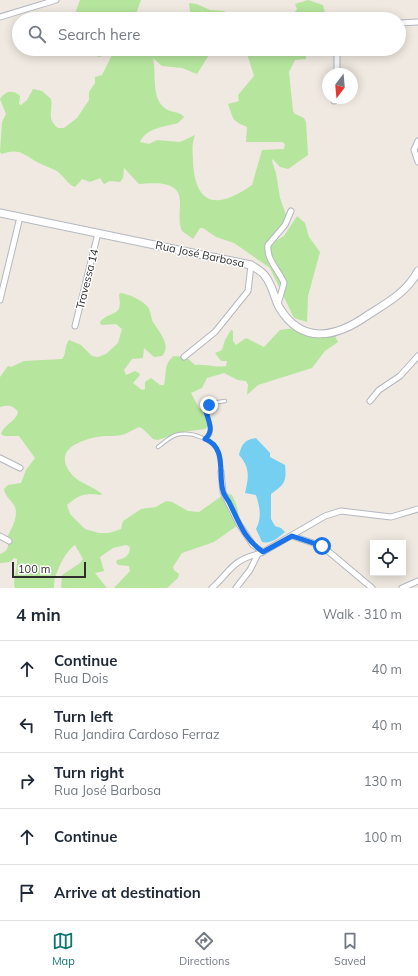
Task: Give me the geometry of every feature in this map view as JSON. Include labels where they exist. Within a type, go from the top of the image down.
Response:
[{"type":"street","points":[[16,12],[56,0]]},
{"type":"street","points":[[0,17],[12,13]]},
{"type":"street","points":[[406,23],[418,22]]},
{"type":"street","points":[[337,56],[337,68]]},
{"type":"street","points":[[418,141],[414,150],[418,162]]},
{"type":"street","points":[[278,304],[284,283],[269,258],[268,245],[285,225],[291,211]]},
{"type":"street","name":"Rua José Barbosa","points":[[0,213],[250,265],[266,276],[278,304],[289,320],[302,329],[315,334],[333,333],[355,325],[401,293],[418,271]]},
{"type":"street","points":[[0,300],[20,217]]},
{"type":"street","name":"Travessa 14","points":[[75,326],[98,233]]},
{"type":"street","points":[[184,357],[215,332],[248,291],[250,265]]},
{"type":"street","points":[[370,401],[379,390],[400,376],[418,356]]},
{"type":"street","points":[[0,458],[20,468]]},
{"type":"street","points":[[221,472],[223,492],[239,524],[260,553]]},
{"type":"street","points":[[212,588],[235,563],[246,556],[260,553],[325,516],[341,512],[391,517],[418,509]]},
{"type":"street","points":[[0,536],[9,540]]},
{"type":"street","points":[[292,536],[322,546],[372,588]]},
{"type":"street","points":[[236,588],[250,570],[260,553]]},
{"type":"street","points":[[402,588],[418,581]]},
{"type":"lane","points":[[205,439],[209,436],[211,428],[207,414],[207,407],[212,403],[225,401]]},
{"type":"lane","points":[[158,447],[170,438],[182,434],[205,439],[213,444],[220,454],[221,472]]},
{"type":"green space","points":[[80,0],[141,0],[137,12],[76,12]]},
{"type":"green space","points":[[308,0],[323,5],[325,12],[295,12],[297,9],[295,4]]},
{"type":"green space","points":[[189,3],[197,4],[210,10],[226,12],[190,12]]},
{"type":"green space","points":[[112,56],[208,56],[197,74],[182,68],[162,66],[153,58],[155,85],[158,99],[166,109],[184,117],[178,123],[152,130],[143,137],[140,142],[149,144],[157,140],[180,142],[195,135],[193,146],[193,163],[195,178],[199,189],[204,196],[211,200],[220,200],[240,193],[252,185],[262,150],[284,149],[285,144],[282,142],[246,142],[247,127],[238,123],[232,116],[228,104],[239,101],[238,95],[254,76],[248,56],[306,56],[306,59],[295,60],[289,72],[293,111],[295,114],[304,118],[306,122],[308,155],[288,169],[280,167],[273,159],[272,161],[276,173],[280,198],[286,215],[284,224],[272,236],[270,241],[274,242],[284,236],[297,216],[305,223],[309,237],[320,252],[308,296],[307,322],[294,318],[270,268],[234,243],[216,237],[203,228],[200,228],[193,239],[182,231],[179,195],[171,186],[159,183],[139,184],[124,168],[123,178],[120,182],[110,181],[104,184],[100,178],[90,182],[82,179],[75,187],[57,171],[22,153],[13,151],[2,154],[0,152],[2,122],[6,114],[0,99],[4,94],[15,92],[20,96],[19,104],[21,105],[27,100],[33,89],[42,91],[51,99],[52,121],[58,128],[64,128],[77,118],[89,100],[89,92],[95,83],[95,77],[102,75]]},
{"type":"green space","points":[[120,293],[135,298],[148,307],[153,322],[164,339],[166,347],[162,356],[154,357],[144,348],[143,358],[132,359],[124,370],[126,375],[135,371],[139,373],[140,375],[133,383],[142,390],[145,389],[145,382],[151,378],[160,385],[164,385],[168,362],[174,356],[186,357],[195,365],[218,367],[226,366],[227,361],[221,361],[215,353],[222,350],[225,340],[231,330],[233,331],[233,341],[236,345],[246,338],[264,347],[280,330],[295,328],[335,336],[338,342],[325,351],[312,368],[258,385],[247,395],[248,385],[246,381],[238,380],[224,373],[207,378],[202,388],[191,393],[199,408],[208,410],[210,414],[211,423],[205,429],[182,432],[158,440],[153,439],[139,427],[122,435],[100,436],[81,441],[69,449],[65,460],[67,468],[73,476],[102,494],[86,494],[75,499],[67,505],[70,514],[85,529],[99,533],[109,533],[121,529],[123,521],[141,509],[156,507],[166,501],[172,502],[188,511],[199,512],[226,493],[232,495],[238,510],[238,525],[214,542],[182,553],[173,567],[179,574],[178,578],[167,588],[114,588],[130,571],[129,566],[118,565],[116,562],[117,560],[128,555],[130,547],[126,545],[113,548],[100,557],[104,571],[95,573],[107,588],[61,588],[62,575],[80,563],[83,559],[75,545],[67,553],[60,564],[55,577],[54,588],[15,588],[14,581],[17,559],[14,558],[10,562],[0,563],[0,554],[8,548],[6,539],[14,522],[16,513],[14,505],[4,489],[8,485],[21,483],[26,470],[35,458],[19,436],[4,436],[1,434],[15,418],[18,412],[10,406],[0,407],[0,377],[8,366],[11,367],[24,361],[62,359],[69,340],[81,345],[92,356],[98,357],[106,354],[118,343],[122,329],[116,324],[101,325],[100,322],[104,318],[118,311]]},
{"type":"water","points":[[256,438],[270,453],[270,457],[285,465],[284,482],[271,494],[271,519],[275,526],[281,528],[285,532],[268,542],[262,542],[256,529],[260,517],[259,504],[256,495],[245,493],[248,472],[243,459],[239,455],[241,448],[246,441]]},
{"type":"route","points":[[209,405],[206,411],[211,428],[209,436],[205,439],[210,441],[216,447],[220,454],[223,492],[239,524],[253,545],[263,552],[292,536],[322,546]]}]
